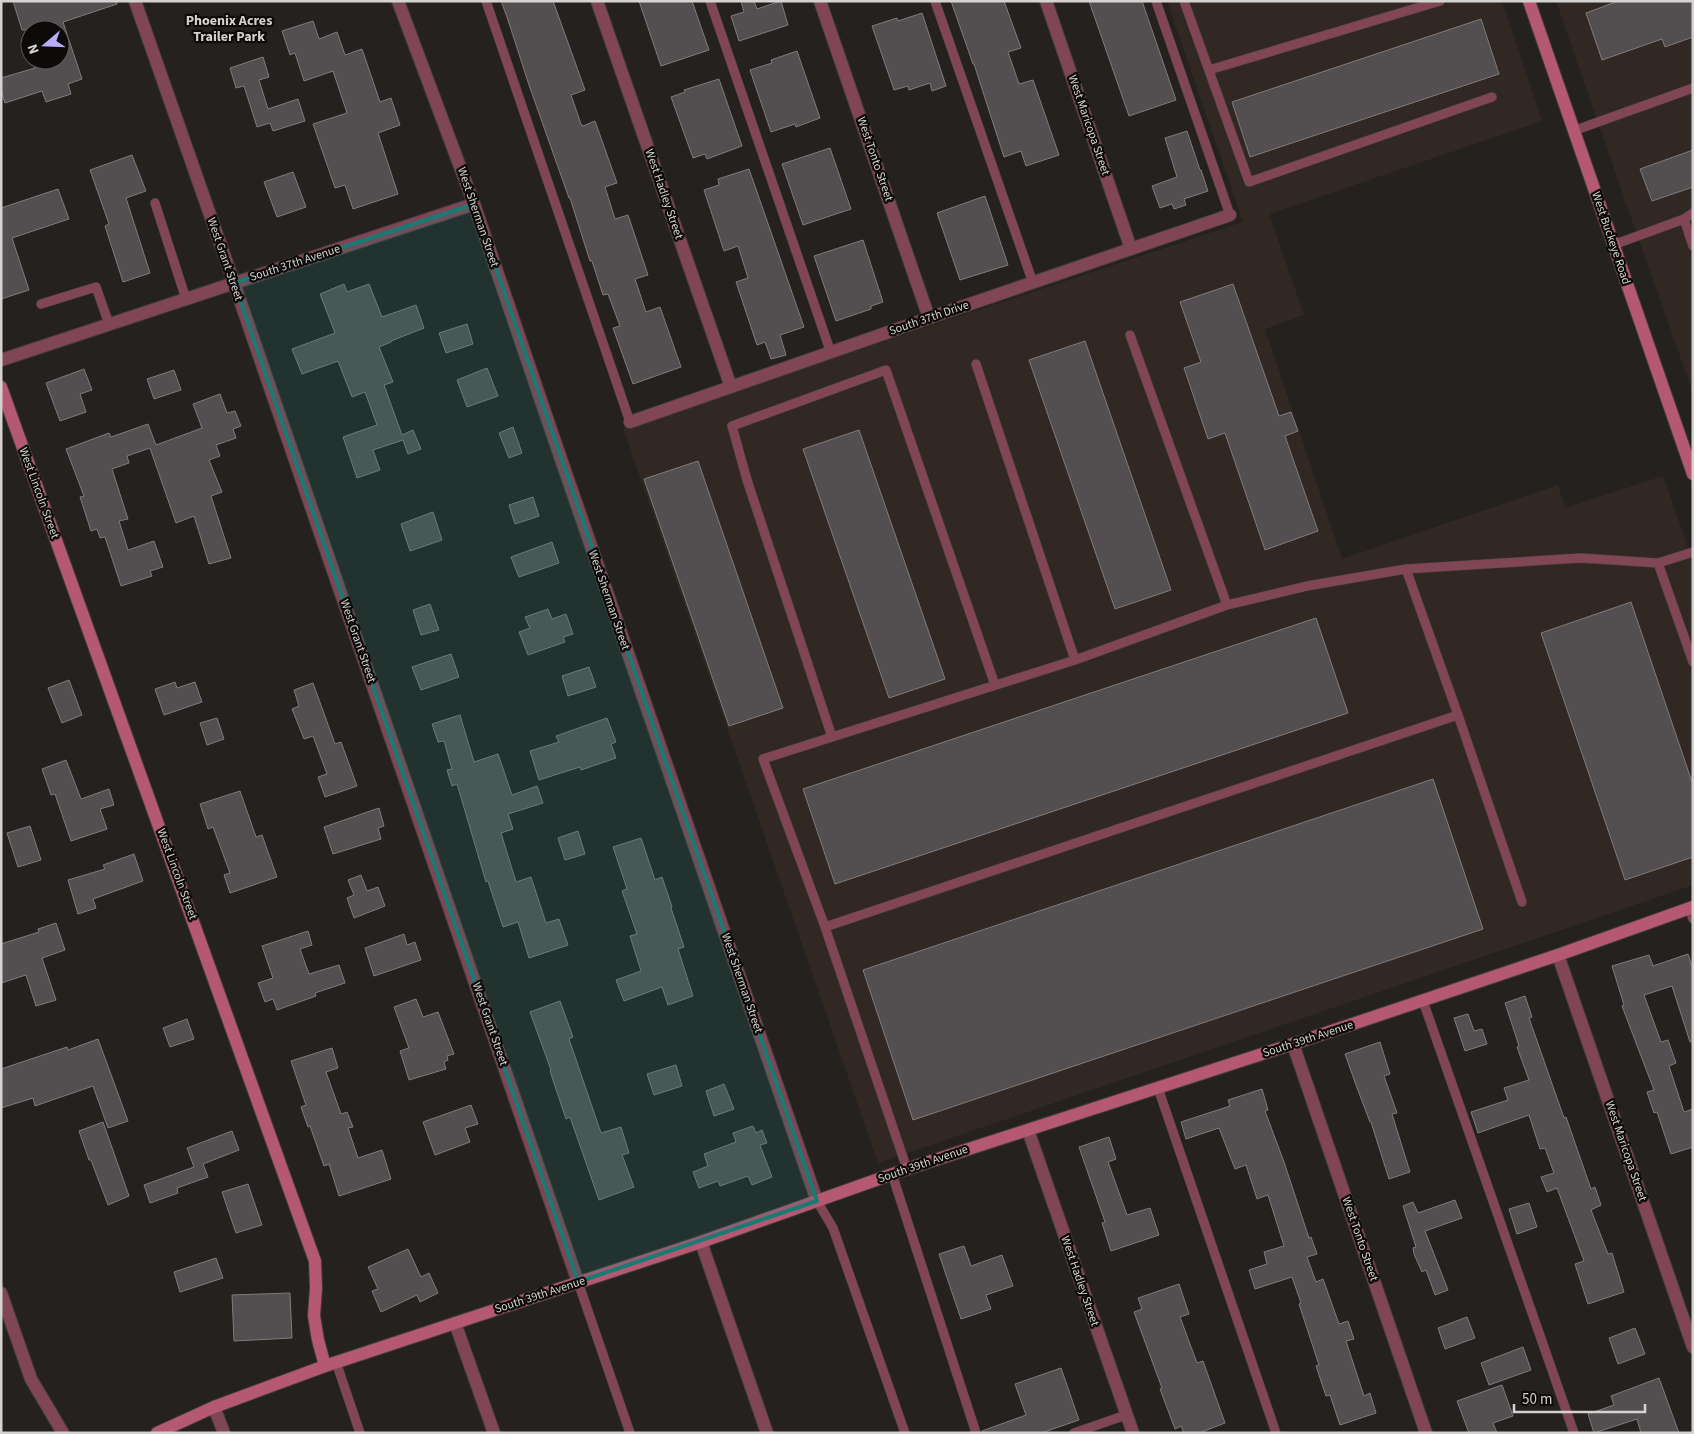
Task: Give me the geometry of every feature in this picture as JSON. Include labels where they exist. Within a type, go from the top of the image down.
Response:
[{"type":"street","name":"West Grant Street","points":[[135,1],[578,1282]]},
{"type":"street","name":"West Sherman Street","points":[[398,1],[474,204],[817,1201]]},
{"type":"street","name":"West Hadley Street","points":[[597,1],[731,387]]},
{"type":"street","name":"West Tonto Street","points":[[820,1],[929,318]]},
{"type":"street","name":"West Maricopa Street","points":[[1046,1],[1131,249]]},
{"type":"street","name":"West Buckeye Road","points":[[1529,1],[1691,467]]},
{"type":"street","name":"South 37th Avenue","points":[[1,360],[474,204]]},
{"type":"street","name":"South 37th Drive","points":[[630,422],[1230,215]]},
{"type":"street","name":"West Lincoln Street","points":[[1,388],[170,853],[315,1261],[314,1316],[318,1340],[330,1364]]},
{"type":"street","name":"South 39th Avenue","points":[[157,1433],[214,1406],[330,1364],[701,1242],[907,1169],[1293,1044],[1692,911]]},
{"type":"street","name":"West Maricopa Street","points":[[1558,955],[1693,1347]]},
{"type":"street","name":"West Tonto Street","points":[[1293,1044],[1426,1433]]},
{"type":"street","name":"West Hadley Street","points":[[1028,1130],[1133,1433]]},
{"type":"street","points":[[701,1242],[767,1433]]},
{"type":"street","points":[[1,1293],[31,1379],[63,1433]]},
{"type":"street","points":[[455,1323],[494,1433]]},
{"type":"street","points":[[214,1406],[224,1433]]},
{"type":"lane","points":[[486,1],[630,422]]},
{"type":"lane","points":[[710,1],[831,353]]},
{"type":"lane","points":[[935,1],[1033,283]]},
{"type":"lane","points":[[1156,1],[1230,215]]},
{"type":"lane","points":[[1184,1],[1249,182],[1492,98]]},
{"type":"lane","points":[[1209,70],[1440,1]]},
{"type":"lane","points":[[1573,130],[1693,88]]},
{"type":"lane","points":[[155,203],[186,298]]},
{"type":"lane","points":[[1613,245],[1684,219],[1693,213]]},
{"type":"lane","points":[[1684,219],[1693,246]]},
{"type":"lane","points":[[40,304],[96,287],[109,324]]},
{"type":"lane","points":[[1130,335],[1227,606]]},
{"type":"lane","points":[[976,364],[1075,660]]},
{"type":"lane","points":[[832,737],[747,480],[732,426],[886,370],[995,685]]},
{"type":"lane","points":[[907,1169],[825,927],[764,758],[1075,660],[1227,606],[1307,586],[1406,569],[1581,558],[1658,563],[1693,552]]},
{"type":"lane","points":[[1658,563],[1693,662]]},
{"type":"lane","points":[[1406,569],[1522,902]]},
{"type":"lane","points":[[825,927],[1458,715]]},
{"type":"lane","points":[[1423,1001],[1574,1433]]},
{"type":"lane","points":[[1158,1088],[1276,1433]]},
{"type":"lane","points":[[892,1174],[976,1433]]},
{"type":"lane","points":[[817,1201],[833,1228],[905,1433]]},
{"type":"lane","points":[[578,1282],[630,1433]]},
{"type":"lane","points":[[330,1364],[360,1433]]},
{"type":"lane","points":[[1074,1433],[1126,1415]]},
{"type":"highlighted area","points":[[474,204],[817,1201],[578,1282],[234,283]]},
{"type":"shaded area","points":[[1167,1],[1502,1],[1542,121],[1269,214],[1304,315],[1265,329],[1342,559],[1558,485],[1565,508],[1663,476],[1693,561],[1693,885],[878,1163],[623,428],[1243,222]]},
{"type":"shaded area","points":[[1556,1],[1693,1],[1693,393],[1629,212]]},
{"type":"building","points":[[13,1],[117,1],[117,4],[69,20],[20,20],[20,24]]},
{"type":"building","points":[[501,1],[553,1],[585,90],[571,95],[581,124],[583,126],[595,121],[617,183],[605,187],[615,219],[628,215],[648,275],[635,279],[646,312],[660,307],[681,367],[633,384],[613,328],[620,326],[608,294],[603,295],[592,261],[590,261]]},
{"type":"building","points":[[639,1],[692,1],[709,50],[661,66]]},
{"type":"building","points":[[741,1],[754,1],[757,9],[781,1],[788,25],[739,41],[731,16],[744,12]]},
{"type":"building","points":[[951,1],[1004,1],[1021,48],[1008,52],[1019,84],[1033,80],[1059,155],[1026,166],[1021,151],[1004,157],[974,64]]},
{"type":"building","points":[[1089,1],[1142,1],[1176,100],[1129,116]]},
{"type":"building","points":[[1618,1],[1693,1],[1693,37],[1665,47],[1662,39],[1602,60],[1586,13]]},
{"type":"building","points":[[922,13],[946,86],[932,91],[930,83],[909,90],[908,86],[894,90],[872,26],[897,18],[898,21]]},
{"type":"building","points":[[1481,19],[1499,74],[1250,157],[1232,102]]},
{"type":"building","points":[[313,21],[319,39],[337,32],[345,55],[362,49],[380,102],[391,98],[400,125],[378,133],[398,194],[353,209],[345,185],[335,188],[313,124],[347,113],[333,71],[304,81],[295,53],[290,55],[282,31]]},
{"type":"building","points":[[70,43],[82,79],[68,84],[71,94],[46,102],[42,91],[5,103],[1,91],[1,78],[28,70],[70,70]]},
{"type":"building","points":[[797,51],[820,118],[796,127],[795,124],[771,132],[750,70],[772,63],[771,60]]},
{"type":"building","points":[[263,57],[269,77],[259,80],[268,109],[298,99],[305,121],[273,131],[270,123],[257,127],[244,86],[236,88],[230,68]]},
{"type":"building","points":[[719,79],[742,146],[707,159],[705,154],[693,158],[671,97],[685,92],[684,90]]},
{"type":"building","points":[[1187,131],[1208,191],[1184,199],[1186,205],[1174,209],[1172,204],[1160,208],[1152,186],[1177,177],[1165,138]]},
{"type":"building","points":[[830,148],[851,209],[803,225],[782,164]]},
{"type":"building","points":[[1693,150],[1693,187],[1652,201],[1640,169]]},
{"type":"building","points":[[132,155],[146,191],[126,198],[150,273],[123,282],[105,226],[109,224],[90,170]]},
{"type":"building","points":[[749,169],[804,327],[780,335],[786,355],[771,359],[765,342],[757,345],[736,282],[748,278],[738,246],[724,251],[704,190],[719,185],[718,179]]},
{"type":"building","points":[[293,172],[306,207],[277,217],[264,182]]},
{"type":"building","points":[[58,189],[69,219],[12,238],[29,290],[1,299],[1,208]]},
{"type":"building","points":[[985,196],[1008,265],[960,280],[937,213]]},
{"type":"building","points":[[863,240],[883,302],[871,306],[871,309],[836,321],[814,256]]},
{"type":"building","points":[[344,284],[347,292],[369,284],[382,317],[416,305],[424,328],[379,347],[393,382],[384,385],[402,435],[413,430],[421,449],[408,454],[403,440],[373,450],[380,470],[357,478],[343,437],[377,425],[365,392],[352,397],[338,361],[302,374],[292,349],[335,333],[320,294]]},
{"type":"building","points":[[1233,284],[1279,416],[1291,412],[1298,431],[1285,436],[1318,531],[1265,550],[1225,433],[1208,439],[1184,368],[1201,362],[1180,302]]},
{"type":"building","points":[[467,324],[473,344],[446,353],[439,333]]},
{"type":"building","points":[[1085,341],[1171,590],[1115,609],[1029,360]]},
{"type":"building","points":[[487,368],[498,396],[467,407],[457,380]]},
{"type":"building","points":[[84,369],[92,390],[80,394],[86,412],[60,421],[46,383]]},
{"type":"building","points":[[174,370],[181,390],[154,399],[147,379]]},
{"type":"building","points":[[220,394],[227,413],[235,411],[241,426],[233,429],[236,438],[216,445],[220,456],[209,460],[222,492],[211,496],[231,558],[209,564],[194,516],[176,523],[150,448],[127,456],[129,463],[112,469],[128,519],[119,521],[128,550],[154,541],[163,567],[150,571],[152,576],[121,586],[105,537],[100,538],[97,529],[91,531],[80,497],[84,496],[66,449],[109,433],[111,437],[148,424],[156,445],[202,428],[193,404]]},
{"type":"building","points":[[513,427],[522,453],[509,458],[499,433]]},
{"type":"building","points":[[859,430],[945,679],[889,698],[803,449]]},
{"type":"building","points":[[698,461],[783,708],[729,726],[644,479]]},
{"type":"building","points":[[533,497],[539,516],[515,524],[509,505]]},
{"type":"building","points":[[433,512],[442,540],[410,551],[401,524]]},
{"type":"building","points":[[552,542],[559,563],[519,577],[511,557]]},
{"type":"building","points":[[1631,602],[1693,785],[1693,857],[1625,880],[1541,633]]},
{"type":"building","points":[[430,604],[439,630],[421,635],[413,610]]},
{"type":"building","points":[[548,609],[552,619],[566,614],[573,634],[563,637],[565,642],[528,655],[519,632],[530,628],[525,617]]},
{"type":"building","points":[[1316,618],[1348,713],[835,884],[803,789]]},
{"type":"building","points":[[451,654],[459,677],[421,690],[412,667]]},
{"type":"building","points":[[589,667],[596,687],[568,696],[562,676]]},
{"type":"building","points":[[69,680],[82,715],[62,723],[48,688]]},
{"type":"building","points":[[175,682],[177,688],[195,682],[202,702],[164,715],[155,689]]},
{"type":"building","points":[[313,683],[335,744],[341,742],[357,786],[325,797],[318,777],[327,774],[313,736],[304,739],[292,709],[299,706],[294,690]]},
{"type":"building","points":[[460,715],[474,762],[498,754],[512,795],[537,786],[543,803],[508,814],[513,829],[501,833],[516,882],[531,877],[546,923],[559,919],[568,945],[529,958],[518,922],[503,927],[488,881],[486,882],[457,784],[452,786],[447,770],[452,769],[444,741],[438,742],[432,724]]},
{"type":"building","points":[[217,718],[224,739],[207,745],[200,723]]},
{"type":"building","points":[[607,718],[616,742],[611,744],[616,758],[581,770],[580,767],[539,780],[530,751],[559,742],[556,736]]},
{"type":"building","points":[[66,760],[81,799],[109,789],[114,805],[100,809],[107,829],[71,841],[55,794],[51,795],[42,769]]},
{"type":"building","points":[[1433,779],[1483,929],[913,1120],[863,970]]},
{"type":"building","points":[[240,791],[256,837],[262,835],[277,877],[230,893],[224,875],[230,873],[213,827],[208,829],[200,804]]},
{"type":"building","points":[[379,808],[384,826],[378,828],[381,839],[333,854],[324,827]]},
{"type":"building","points":[[30,826],[41,860],[18,867],[7,833]]},
{"type":"building","points":[[578,831],[585,854],[565,860],[558,838]]},
{"type":"building","points":[[641,838],[655,880],[662,877],[672,907],[684,947],[678,949],[693,996],[668,1005],[662,987],[624,1001],[616,980],[641,971],[630,936],[637,934],[622,891],[627,889],[613,847]]},
{"type":"building","points":[[134,854],[143,881],[93,899],[96,908],[78,914],[68,880],[105,869],[103,865]]},
{"type":"building","points":[[361,875],[367,891],[378,887],[385,906],[354,918],[347,898],[354,895],[348,880]]},
{"type":"building","points":[[56,923],[65,950],[42,958],[56,1000],[36,1006],[26,975],[1,983],[1,944],[39,932],[38,929]]},
{"type":"building","points":[[308,931],[312,945],[300,949],[309,974],[339,965],[345,983],[315,993],[316,996],[277,1010],[273,999],[265,1002],[258,983],[273,978],[262,946]]},
{"type":"building","points":[[404,934],[407,945],[415,942],[421,960],[374,976],[365,948]]},
{"type":"building","points":[[1688,954],[1693,970],[1693,1041],[1690,1042],[1672,986],[1644,995],[1661,1042],[1668,1040],[1676,1063],[1669,1066],[1684,1112],[1693,1109],[1693,1147],[1671,1154],[1657,1112],[1654,1113],[1647,1092],[1654,1090],[1622,1006],[1624,1005],[1612,966],[1649,955],[1653,966]]},
{"type":"building","points":[[1525,996],[1532,1017],[1529,1018],[1564,1118],[1566,1117],[1591,1189],[1595,1187],[1601,1205],[1591,1210],[1608,1254],[1612,1253],[1624,1292],[1588,1304],[1575,1264],[1584,1261],[1557,1188],[1547,1192],[1541,1177],[1554,1173],[1545,1148],[1540,1149],[1529,1115],[1478,1133],[1471,1112],[1508,1100],[1504,1088],[1529,1080],[1517,1047],[1519,1046],[1505,1003]]},
{"type":"building","points":[[416,999],[423,1017],[438,1012],[454,1054],[447,1056],[448,1060],[444,1062],[446,1069],[409,1080],[400,1051],[409,1048],[394,1007]]},
{"type":"building","points":[[560,1001],[573,1037],[569,1039],[601,1133],[621,1127],[629,1153],[622,1155],[634,1187],[599,1200],[570,1117],[566,1119],[530,1012]]},
{"type":"building","points":[[1468,1014],[1474,1031],[1482,1029],[1487,1044],[1465,1051],[1454,1018]]},
{"type":"building","points":[[187,1019],[194,1039],[170,1047],[163,1028]]},
{"type":"building","points":[[98,1039],[128,1121],[108,1128],[93,1086],[35,1106],[33,1098],[1,1108],[1,1069],[67,1047],[68,1050]]},
{"type":"building","points":[[1380,1042],[1390,1074],[1384,1076],[1397,1113],[1392,1114],[1410,1172],[1389,1179],[1371,1122],[1345,1054]]},
{"type":"building","points":[[332,1048],[338,1068],[326,1072],[341,1114],[347,1112],[353,1127],[348,1128],[358,1158],[382,1150],[391,1179],[339,1196],[329,1164],[324,1166],[310,1126],[308,1127],[301,1107],[306,1105],[291,1061]]},
{"type":"building","points":[[676,1065],[682,1086],[654,1095],[647,1074]]},
{"type":"building","points":[[724,1084],[734,1109],[714,1116],[706,1091]]},
{"type":"building","points":[[1262,1089],[1268,1110],[1265,1111],[1309,1238],[1311,1237],[1317,1254],[1307,1257],[1316,1282],[1323,1279],[1339,1324],[1348,1321],[1354,1339],[1346,1341],[1364,1396],[1370,1393],[1376,1413],[1340,1425],[1330,1395],[1326,1396],[1316,1366],[1319,1365],[1292,1277],[1255,1289],[1249,1270],[1267,1264],[1264,1252],[1284,1246],[1268,1195],[1257,1199],[1246,1165],[1235,1169],[1219,1128],[1186,1139],[1181,1122],[1230,1106],[1228,1100]]},
{"type":"building","points":[[471,1105],[478,1124],[465,1128],[470,1142],[435,1155],[423,1122]]},
{"type":"building","points":[[103,1122],[129,1196],[108,1205],[79,1131]]},
{"type":"building","points":[[753,1126],[756,1133],[762,1130],[767,1143],[760,1145],[772,1177],[752,1185],[748,1176],[720,1186],[718,1181],[699,1188],[693,1172],[708,1166],[704,1154],[736,1142],[733,1133]]},
{"type":"building","points":[[232,1131],[239,1150],[203,1164],[208,1177],[177,1188],[178,1193],[150,1203],[144,1185],[194,1167],[187,1148]]},
{"type":"building","points":[[1109,1137],[1116,1159],[1108,1162],[1127,1215],[1150,1208],[1159,1235],[1111,1251],[1102,1223],[1105,1222],[1079,1147]]},
{"type":"building","points":[[248,1184],[262,1225],[236,1233],[222,1192]]},
{"type":"building","points":[[1455,1200],[1462,1218],[1425,1231],[1448,1290],[1435,1295],[1426,1270],[1422,1272],[1414,1254],[1413,1248],[1416,1247],[1403,1206],[1413,1202],[1418,1213]]},
{"type":"building","points":[[1529,1203],[1537,1227],[1517,1234],[1509,1209]]},
{"type":"building","points":[[964,1246],[971,1266],[1002,1255],[1013,1286],[986,1295],[991,1309],[961,1319],[939,1254]]},
{"type":"building","points":[[408,1249],[421,1277],[429,1273],[438,1293],[420,1302],[417,1295],[381,1312],[372,1291],[378,1289],[368,1267]]},
{"type":"building","points":[[216,1258],[223,1278],[180,1292],[174,1272]]},
{"type":"building","points":[[1179,1284],[1189,1314],[1180,1317],[1197,1363],[1203,1361],[1225,1423],[1199,1433],[1184,1433],[1181,1426],[1175,1429],[1134,1312],[1142,1309],[1138,1298]]},
{"type":"building","points":[[290,1293],[292,1338],[234,1341],[232,1295]]},
{"type":"building","points":[[1467,1317],[1475,1338],[1445,1349],[1438,1328]]},
{"type":"building","points":[[1635,1328],[1645,1354],[1618,1364],[1609,1338]]},
{"type":"building","points":[[1523,1347],[1531,1370],[1489,1385],[1481,1363]]},
{"type":"building","points":[[1061,1368],[1079,1420],[1041,1433],[983,1433],[982,1431],[1026,1415],[1015,1384]]},
{"type":"building","points":[[1659,1378],[1679,1433],[1641,1433],[1637,1419],[1594,1433],[1588,1414],[1614,1405],[1611,1396]]},
{"type":"building","points":[[1502,1385],[1513,1416],[1493,1423],[1497,1433],[1469,1433],[1457,1401]]},
{"type":"district","name":"Phoenix Acres Trailer Park","points":[[229,30]]}]
